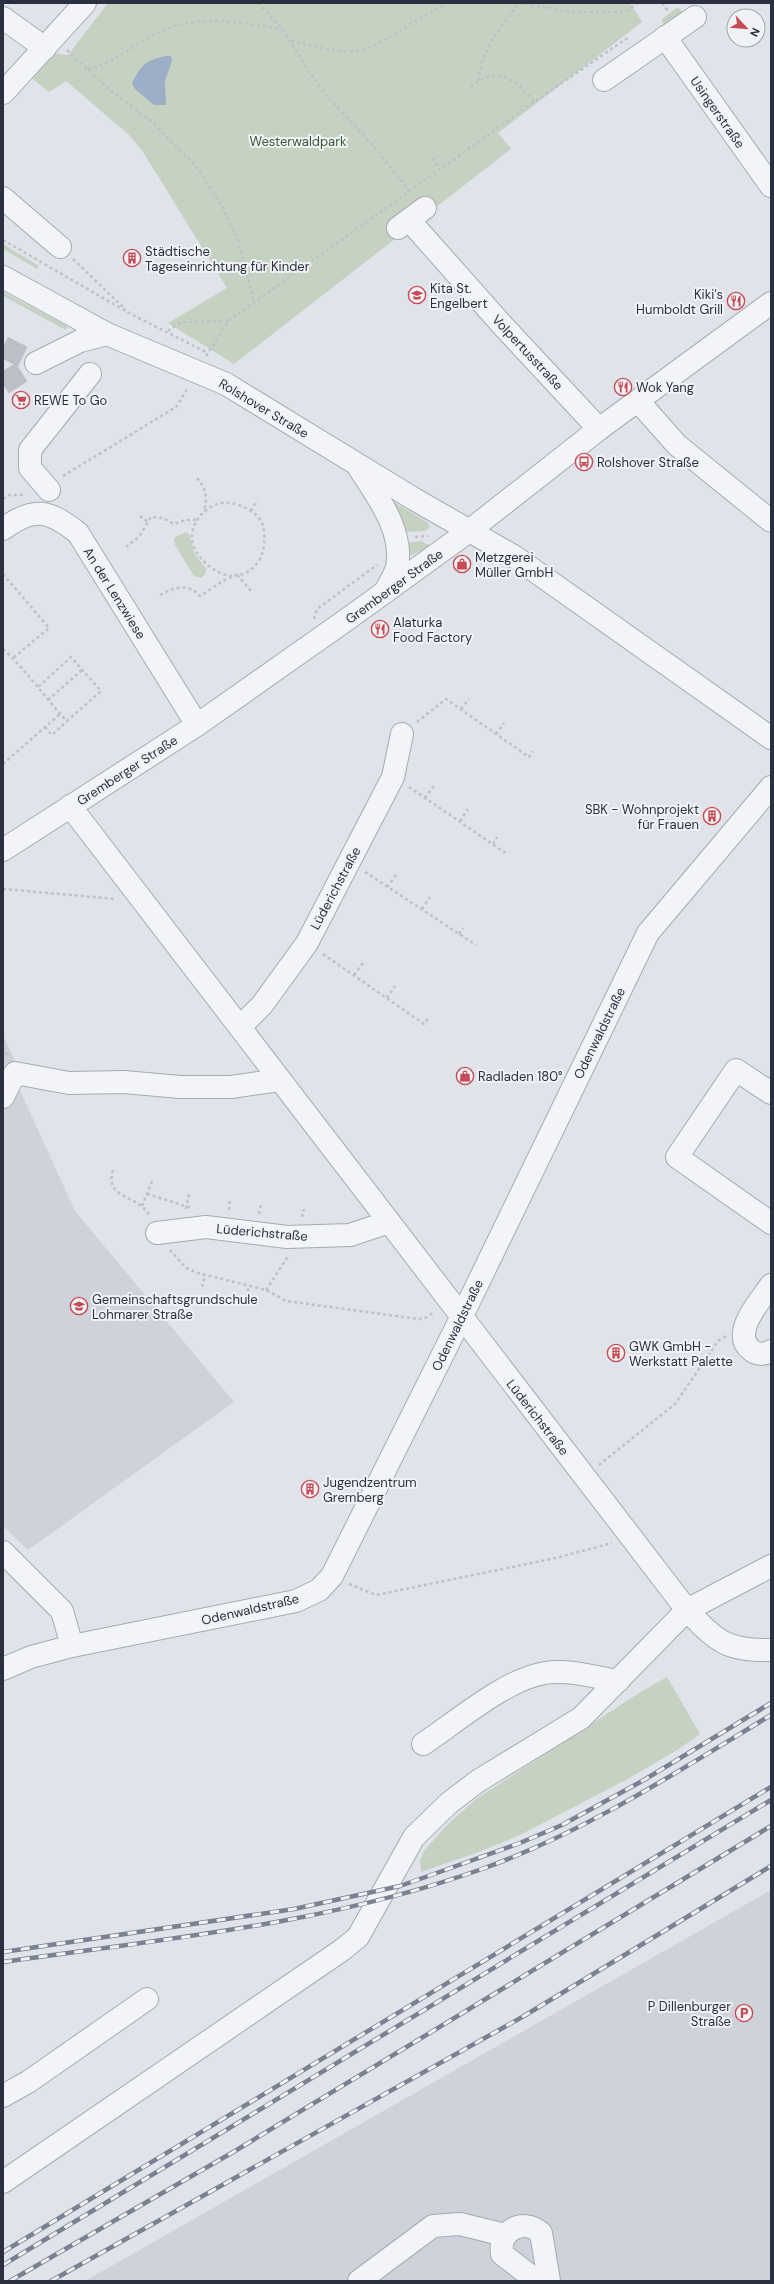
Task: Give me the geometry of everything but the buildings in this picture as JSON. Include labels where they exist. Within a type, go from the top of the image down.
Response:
[{"type":"street","points":[[3,93],[85,3]]},
{"type":"street","points":[[604,80],[695,17]]},
{"type":"street","points":[[3,18],[45,48]]},
{"type":"street","name":"Usingerstraße","points":[[665,37],[771,186]]},
{"type":"street","points":[[3,198],[60,247]]},
{"type":"street","name":"Volpertusstraße","points":[[410,219],[504,326],[600,429]]},
{"type":"street","name":"Rolshover Straße","points":[[3,277],[107,334],[226,384],[356,464],[515,558],[771,738]]},
{"type":"street","name":"Gremberger Straße","points":[[3,850],[197,725],[384,592],[469,531],[600,429],[771,303]]},
{"type":"street","points":[[36,363],[80,340],[107,334]]},
{"type":"street","points":[[49,490],[30,468],[30,450],[90,374]]},
{"type":"street","points":[[638,401],[677,445],[771,521]]},
{"type":"street","points":[[356,464],[391,522],[396,541],[396,568],[384,592]]},
{"type":"street","name":"An der Lenzwiese","points":[[5,524],[22,516],[37,513],[58,518],[78,533],[197,725]]},
{"type":"street","name":"Lüderichstraße","points":[[240,1027],[262,1005],[306,943],[393,777],[402,734]]},
{"type":"street","name":"Odenwaldstraße","points":[[3,1669],[31,1657],[72,1646],[296,1601],[319,1590],[332,1576],[455,1310],[648,933],[771,787]]},
{"type":"street","name":"Lüderichstraße","points":[[70,806],[390,1222],[455,1310],[687,1610],[710,1634],[736,1649],[771,1650]]},
{"type":"street","points":[[771,1093],[736,1070],[677,1157],[771,1223]]},
{"type":"street","points":[[3,1097],[15,1073],[69,1083],[124,1082],[180,1087],[231,1087],[280,1080]]},
{"type":"street","name":"Lüderichstraße","points":[[157,1233],[206,1227],[298,1237],[350,1235],[390,1222]]},
{"type":"street","points":[[771,1285],[744,1326],[744,1341],[751,1351],[763,1354],[771,1351]]},
{"type":"street","points":[[3,1552],[62,1611],[72,1646]]},
{"type":"street","points":[[3,2182],[342,1950],[358,1937],[414,1838],[449,1803],[478,1781],[581,1718],[687,1610],[771,1566]]},
{"type":"street","points":[[423,1744],[502,1690],[530,1676],[563,1672],[618,1681]]},
{"type":"street","points":[[3,2096],[28,2082],[146,1999]]},
{"type":"street","points":[[359,2281],[433,2226],[460,2224],[505,2235]]},
{"type":"street","points":[[537,2281],[502,2254],[502,2242],[505,2235],[510,2230],[523,2225],[530,2226],[541,2233],[549,2281]]},
{"type":"path","points":[[258,3],[284,30],[309,72],[327,96],[377,150],[410,192]]},
{"type":"path","points":[[291,41],[331,50],[353,52],[368,48],[386,39],[446,3]]},
{"type":"path","points":[[478,81],[479,68],[485,53],[519,3],[573,12],[625,12],[638,3]]},
{"type":"path","points":[[662,3],[668,11]]},
{"type":"path","points":[[663,14],[674,7]]},
{"type":"path","points":[[88,69],[105,65],[155,33],[174,26],[198,22],[244,22],[284,30]]},
{"type":"path","points":[[3,240],[129,313],[160,330],[168,331],[183,341],[208,353],[228,321],[534,102],[634,34]]},
{"type":"path","points":[[45,48],[68,50],[105,86],[150,120],[196,166],[222,204],[238,240],[254,302]]},
{"type":"path","points":[[471,87],[478,81],[505,76],[515,80],[534,102]]},
{"type":"path","points":[[433,158],[440,170]]},
{"type":"path","points":[[60,247],[129,313]]},
{"type":"path","points":[[168,331],[181,322],[228,321]]},
{"type":"path","points":[[49,490],[77,467],[176,407],[191,382]]},
{"type":"path","points":[[197,478],[205,487],[207,499],[204,513]]},
{"type":"path","points":[[251,511],[257,500]]},
{"type":"path","points":[[160,595],[170,589],[186,586],[195,590],[200,596],[232,576],[254,567],[263,554],[266,540],[262,523],[251,511],[239,504],[223,502],[208,508],[198,519],[192,536],[197,551],[204,562],[214,571],[232,576]]},
{"type":"path","points":[[140,516],[148,522]]},
{"type":"path","points":[[126,547],[139,537],[151,517],[163,518],[174,524],[185,520],[198,519]]},
{"type":"path","points":[[3,574],[49,628],[13,658]]},
{"type":"path","points":[[237,575],[251,591]]},
{"type":"path","points":[[3,649],[13,658],[37,688],[67,721]]},
{"type":"path","points":[[37,688],[71,657],[101,692],[52,735],[45,728]]},
{"type":"path","points":[[48,700],[82,670]]},
{"type":"path","points":[[402,734],[446,699],[529,757],[533,751]]},
{"type":"path","points":[[461,709],[469,699]]},
{"type":"path","points":[[3,764],[60,714]]},
{"type":"path","points":[[496,734],[504,723]]},
{"type":"path","points":[[393,777],[508,854]]},
{"type":"path","points":[[425,798],[434,786]]},
{"type":"path","points":[[460,821],[468,810]]},
{"type":"path","points":[[493,844],[497,837]]},
{"type":"path","points":[[349,863],[476,945]]},
{"type":"path","points":[[387,887],[397,874]]},
{"type":"path","points":[[3,889],[142,901]]},
{"type":"path","points":[[422,910],[430,897]]},
{"type":"path","points":[[459,934],[463,928]]},
{"type":"path","points":[[306,943],[424,1024],[429,1017]]},
{"type":"path","points":[[354,976],[363,963]]},
{"type":"path","points":[[387,998],[395,986]]},
{"type":"path","points":[[112,1170],[110,1181],[112,1187],[142,1206],[148,1213],[157,1233],[178,1261],[186,1268],[205,1276],[266,1290],[286,1301],[418,1319],[455,1310]]},
{"type":"path","points":[[142,1206],[153,1179]]},
{"type":"path","points":[[266,1290],[296,1245],[298,1237]]},
{"type":"path","points":[[202,1287],[205,1276]]},
{"type":"path","points":[[246,1297],[249,1286]]},
{"type":"path","points":[[584,1476],[675,1404],[718,1341],[744,1326]]},
{"type":"path","points":[[332,1576],[376,1595],[556,1558],[632,1537]]},
{"type":"shaded area","name":"Gemeinschaftsgrundschule Lohmarer Straße","points":[[3,1035],[21,1074],[17,1084],[75,1211],[234,1402],[28,1550],[3,1526]]},
{"type":"shaded area","points":[[771,1890],[771,2281],[85,2281]]},
{"type":"green space","name":"Westerwaldpark","points":[[108,3],[630,3],[642,22],[498,133],[511,149],[234,364],[168,323],[227,288],[143,152],[129,135],[66,81],[49,92],[29,76],[49,53],[68,55]]},
{"type":"green space","points":[[678,7],[684,15],[666,28],[661,20]]},
{"type":"green space","points":[[3,244],[39,266],[37,269],[3,249]]},
{"type":"green space","points":[[3,292],[67,326],[66,330],[3,296]]},
{"type":"green space","points":[[387,498],[427,522],[430,527],[425,531],[402,532]]},
{"type":"green space","points":[[185,532],[189,534],[195,554],[206,569],[205,574],[201,578],[194,576],[175,545],[174,538]]},
{"type":"green space","points":[[421,541],[430,546],[408,557],[404,543]]},
{"type":"green space","points":[[667,1677],[700,1734],[679,1749],[626,1780],[518,1836],[476,1853],[421,1872],[420,1861],[424,1851],[446,1826],[476,1799],[639,1693]]},
{"type":"water","points":[[165,56],[171,56],[172,61],[165,81],[166,105],[154,105],[135,89],[132,83],[144,65],[152,60]]},
{"type":"tunnel","points":[[3,347],[36,363]]},
{"type":"tunnel","points":[[3,384],[36,363]]},
{"type":"railway","points":[[3,1952],[294,1909],[400,1886],[520,1843],[562,1825],[644,1780],[771,1703]]},
{"type":"railway","points":[[3,1962],[245,1928],[365,1904],[424,1888],[482,1869],[520,1854],[594,1819],[630,1800],[771,1715]]},
{"type":"railway","points":[[3,2252],[771,1787]]},
{"type":"railway","points":[[3,2265],[771,1800]]},
{"type":"railway","points":[[10,2281],[235,2151],[771,1826]]},
{"type":"railway","points":[[51,2281],[524,2016],[771,1866]]},
{"type":"place","name":"Städtische Tageseinrichtung für Kinder","points":[[132,258]]},
{"type":"place","name":"Kita St. Engelbert","points":[[417,295]]},
{"type":"place","name":"Kiki's Humboldt Grill","points":[[736,301]]},
{"type":"place","name":"Wok Yang","points":[[623,387]]},
{"type":"place","name":"REWE To Go","points":[[21,400]]},
{"type":"place","name":"Rolshover Straße","points":[[584,462]]},
{"type":"place","name":"Metzgerei Müller GmbH","points":[[462,564]]},
{"type":"place","name":"Alaturka Food Factory","points":[[380,629]]},
{"type":"place","name":"SBK - Wohnprojekt für Frauen","points":[[712,816]]},
{"type":"place","name":"Radladen 180°","points":[[465,1076]]},
{"type":"place","name":"Gemeinschaftsgrundschule Lohmarer Straße","points":[[79,1306]]},
{"type":"place","name":"GWK GmbH - Werkstatt Palette","points":[[616,1353]]},
{"type":"place","name":"Jugendzentrum Gremberg","points":[[310,1489]]},
{"type":"place","name":"P Dillenburger Straße","points":[[744,2013]]}]
